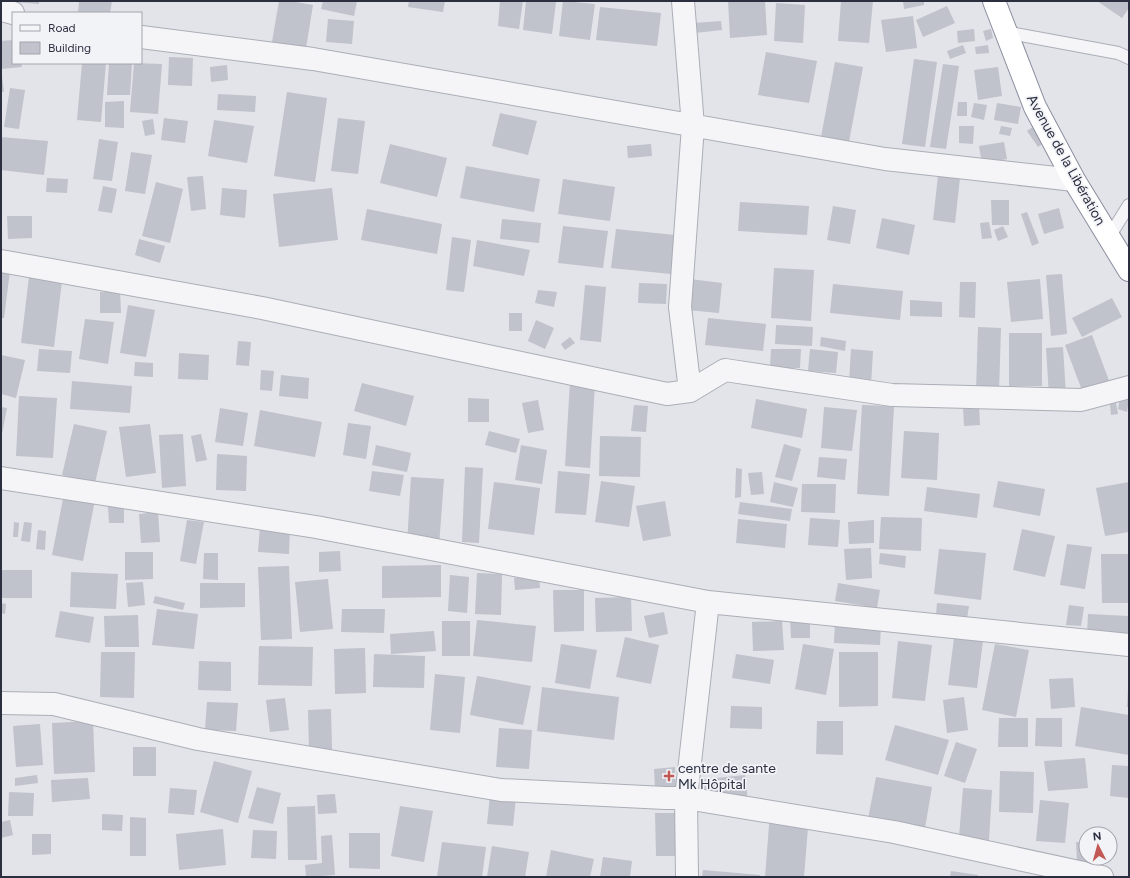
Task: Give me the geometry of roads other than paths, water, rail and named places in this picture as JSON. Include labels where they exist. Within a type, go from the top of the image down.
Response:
[{"type":"highway","name":"Avenue de la Libération","points":[[994,1],[1035,108],[1074,180],[1129,270]]},
{"type":"street","points":[[683,1],[693,126],[680,307],[690,392]]},
{"type":"street","points":[[1,10],[12,13]]},
{"type":"street","points":[[142,37],[313,59],[885,159],[1074,180]]},
{"type":"street","points":[[1,261],[262,308],[667,394],[690,392],[725,370],[892,395],[1081,400],[1129,387]]},
{"type":"street","points":[[1,478],[316,527],[708,602],[1129,644]]},
{"type":"street","points":[[687,877],[686,798],[708,602]]},
{"type":"street","points":[[1,703],[54,704],[198,739],[501,790],[686,798],[894,832],[1102,877]]},
{"type":"lane","points":[[1005,32],[1118,53],[1129,58]]},
{"type":"lane","points":[[1109,237],[1129,205]]},
{"type":"place","name":"centre de sante Mk Hôpital","points":[[669,776]]}]
